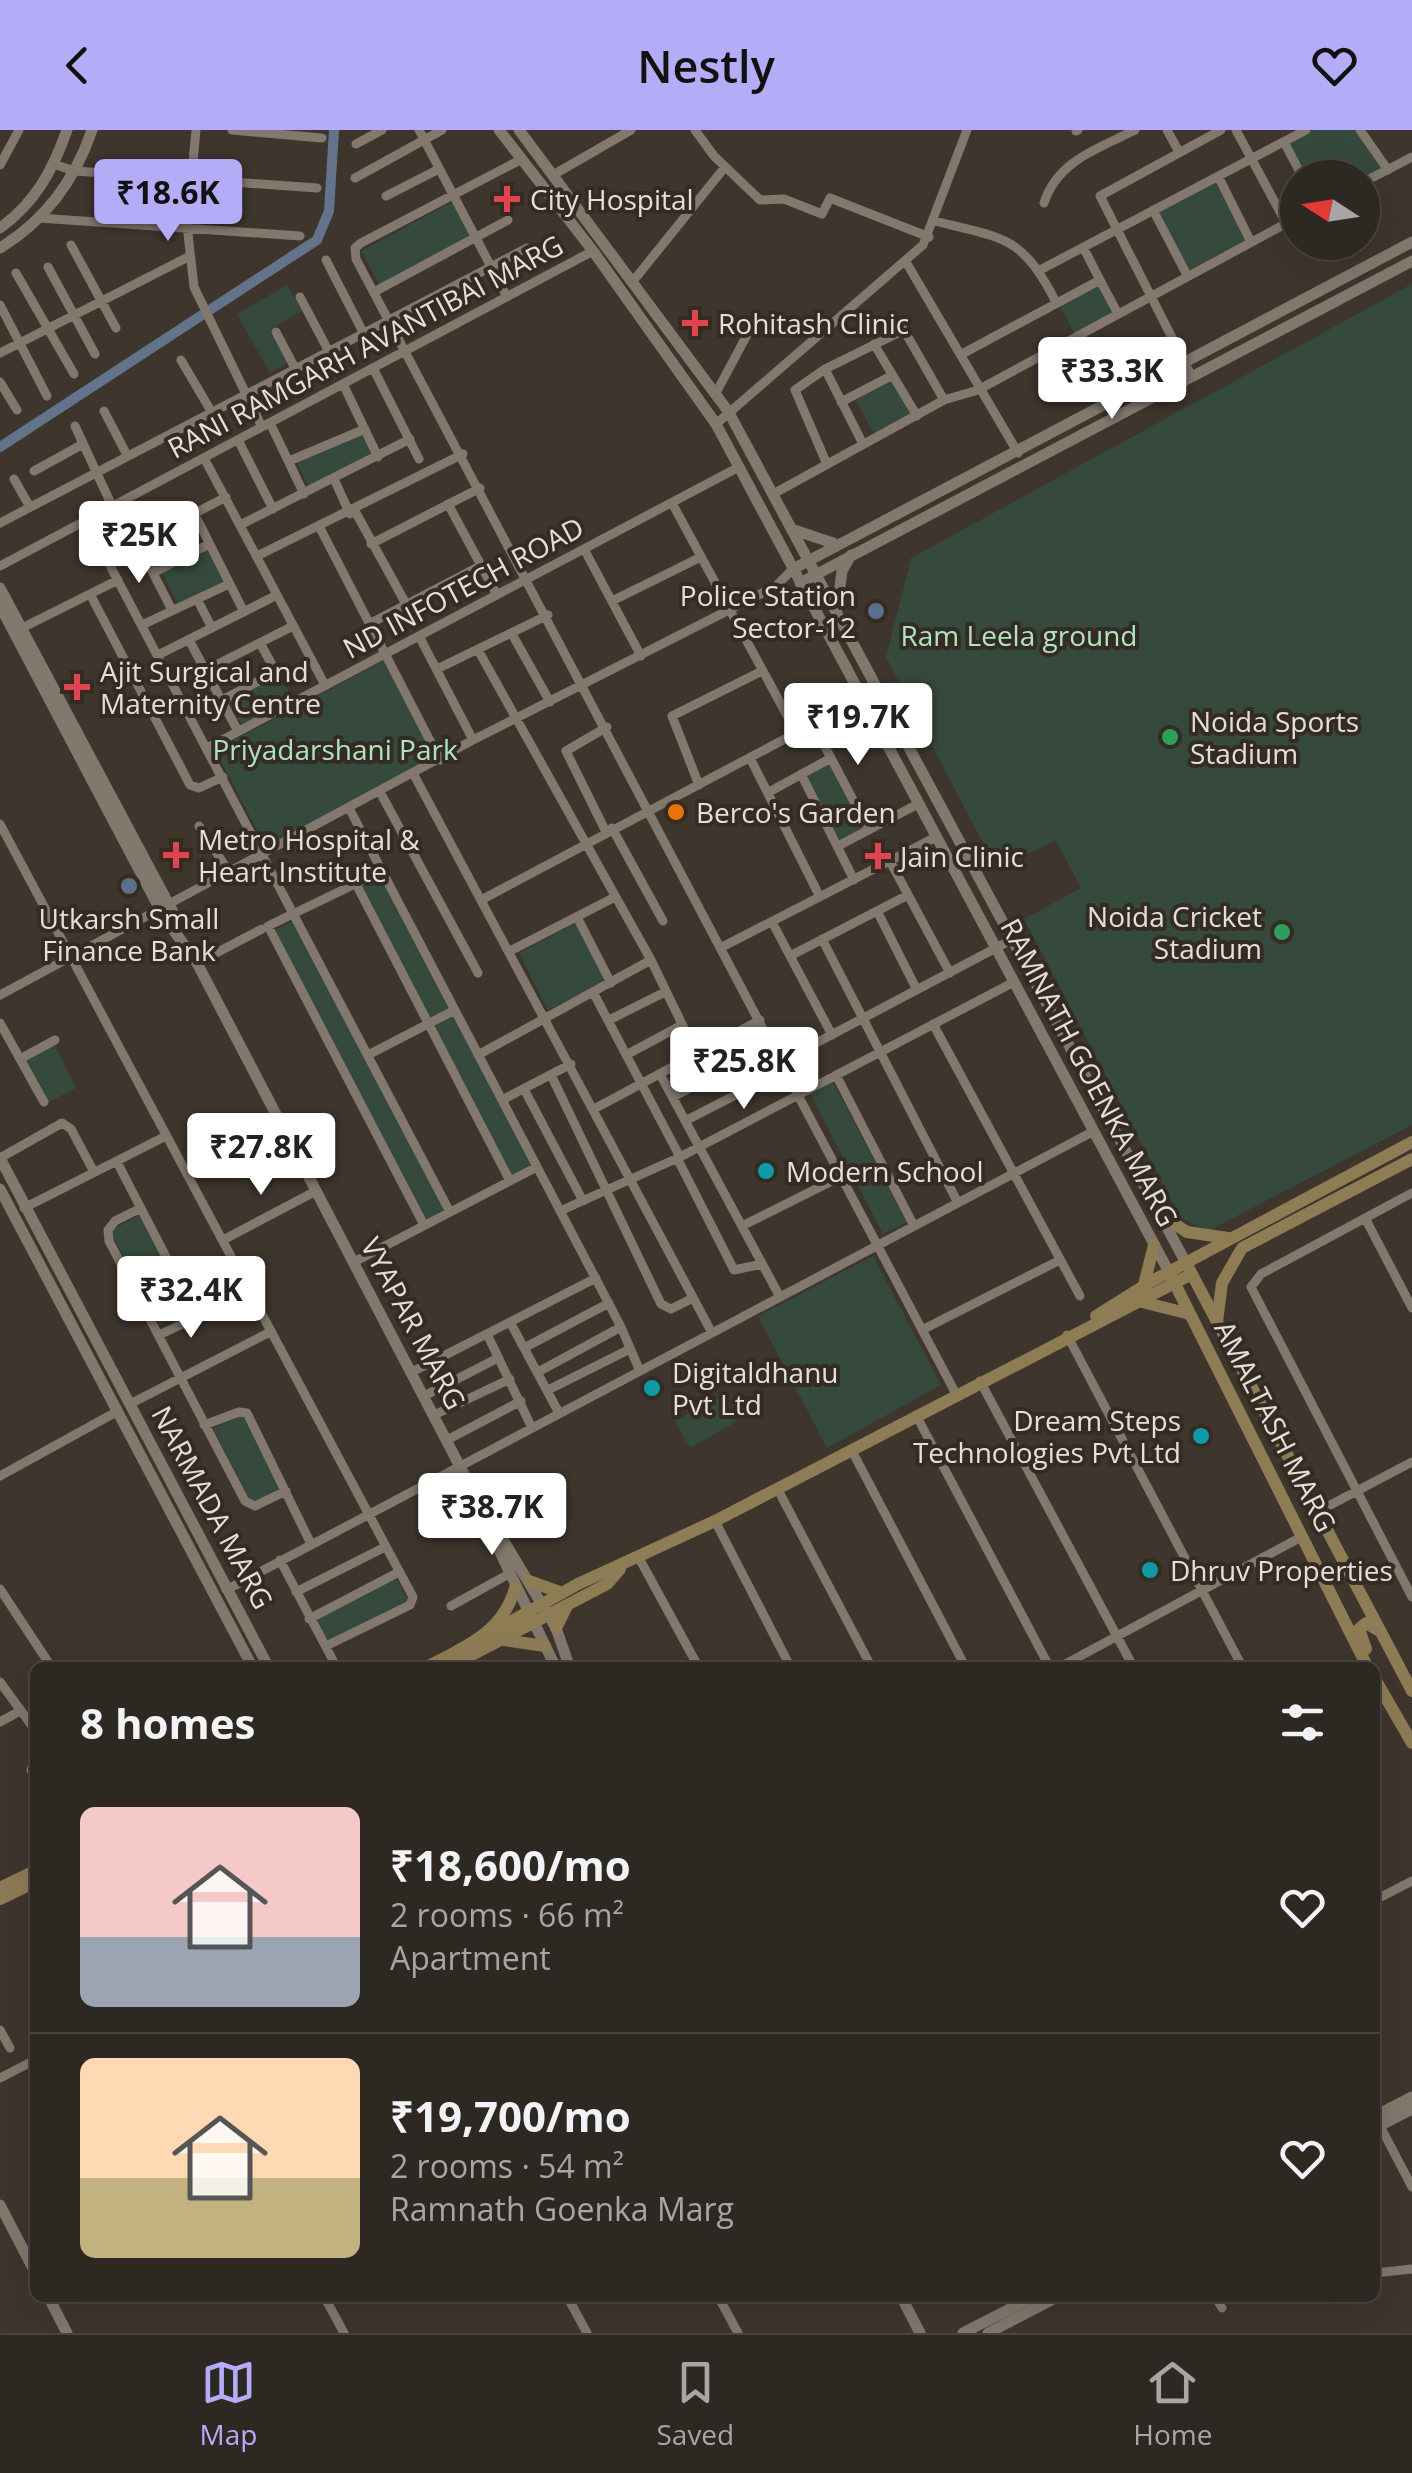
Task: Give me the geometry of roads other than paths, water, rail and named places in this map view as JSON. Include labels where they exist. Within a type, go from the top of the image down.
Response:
[{"type":"main road","points":[[458,1662],[498,1641],[602,1572],[621,1568],[715,1521],[956,1394],[1070,1333],[1144,1286],[1189,1268],[1232,1238],[1412,1142]]},
{"type":"main road","points":[[1217,1322],[1222,1283],[1242,1248],[1412,1159]]},
{"type":"main road","points":[[1162,1215],[1187,1232],[1232,1238]]},
{"type":"main road","points":[[1144,1286],[1154,1244]]},
{"type":"main road","name":"AMALTASH MARG","points":[[1189,1268],[1412,1691]]},
{"type":"main road","points":[[1070,1333],[1141,1302],[1172,1277]]},
{"type":"main road","name":"AMALTASH MARG","points":[[1172,1277],[1365,1662]]},
{"type":"main road","points":[[1141,1302],[1166,1304],[1192,1315]]},
{"type":"main road","points":[[483,1637],[505,1613],[512,1581]]},
{"type":"main road","points":[[529,1581],[565,1598]]},
{"type":"main road","points":[[1334,1604],[1354,1610],[1359,1605],[1358,1590]]},
{"type":"main road","points":[[556,1628],[565,1598]]},
{"type":"main road","points":[[436,1662],[531,1617]]},
{"type":"main road","name":"AMALTASH MARG","points":[[1366,1662],[1367,1650],[1359,1628],[1366,1624],[1381,1632]]},
{"type":"main road","points":[[498,1641],[525,1640],[545,1646]]},
{"type":"main road","points":[[1380,1688],[1412,1743]]},
{"type":"main road","points":[[0,1888],[30,1873]]},
{"type":"main road","points":[[0,1900],[30,1885]]},
{"type":"street","points":[[0,165],[19,130]]},
{"type":"street","points":[[0,228],[25,209],[53,164],[67,130]]},
{"type":"street","points":[[0,248],[38,218],[75,171],[92,130]]},
{"type":"street","points":[[196,130],[187,226],[188,256],[199,302],[245,394],[290,462],[304,494]]},
{"type":"street","points":[[232,130],[322,138]]},
{"type":"street","points":[[356,144],[382,130]]},
{"type":"street","points":[[418,130],[507,297]]},
{"type":"street","points":[[355,178],[442,130]]},
{"type":"street","name":"RAMNATH GOENKA MARG","points":[[498,130],[593,251],[716,424],[1172,1277]]},
{"type":"street","name":"RAMNATH GOENKA MARG","points":[[519,130],[634,280],[728,412],[1189,1268]]},
{"type":"street","points":[[553,175],[631,130]]},
{"type":"street","points":[[695,130],[725,168],[760,200],[784,199],[822,214],[830,198],[929,237]]},
{"type":"street","points":[[1044,203],[1057,174],[1070,163],[1135,130]]},
{"type":"street","points":[[1168,130],[1178,150]]},
{"type":"street","points":[[1192,376],[1100,202],[1103,192],[1221,130]]},
{"type":"street","points":[[1236,130],[1280,213]]},
{"type":"street","points":[[1040,270],[1306,130]]},
{"type":"street","points":[[1360,130],[1388,170]]},
{"type":"street","points":[[716,424],[906,262],[929,237],[963,132]]},
{"type":"street","points":[[1284,142],[1294,160]]},
{"type":"street","points":[[1380,174],[1412,156]]},
{"type":"street","points":[[522,159],[355,248],[356,259],[463,454],[956,1394]]},
{"type":"street","points":[[53,164],[75,171],[317,188]]},
{"type":"street","points":[[386,196],[439,168]]},
{"type":"street","points":[[634,280],[725,168]]},
{"type":"street","points":[[1218,176],[1251,242]]},
{"type":"street","points":[[1153,210],[1187,275]]},
{"type":"street","points":[[38,218],[300,236]]},
{"type":"street","points":[[374,292],[508,220]]},
{"type":"street","points":[[935,221],[1016,243],[1040,270],[1056,302]]},
{"type":"street","points":[[775,493],[826,462],[944,400],[978,390],[1280,227]]},
{"type":"street","points":[[0,994],[473,740],[781,583],[809,557],[1412,242]]},
{"type":"street","points":[[71,246],[116,328]]},
{"type":"street","points":[[1083,247],[1117,312]]},
{"type":"street","points":[[0,523],[527,248]]},
{"type":"street","name":"RANI RAMGARH AVANTIBAI MARG","points":[[0,566],[593,251]]},
{"type":"street","points":[[0,354],[188,256]]},
{"type":"street","points":[[326,260],[363,332]]},
{"type":"street","points":[[781,583],[800,583],[1412,261]]},
{"type":"street","points":[[906,262],[1024,465]]},
{"type":"street","points":[[48,268],[95,354]]},
{"type":"street","points":[[16,274],[74,374]]},
{"type":"street","points":[[962,354],[1100,280]]},
{"type":"street","points":[[300,296],[328,350]]},
{"type":"street","points":[[0,305],[47,396]]},
{"type":"street","points":[[276,332],[295,368]]},
{"type":"street","points":[[826,462],[795,390],[825,369],[906,332],[944,400]]},
{"type":"street","points":[[716,393],[748,333]]},
{"type":"street","points":[[874,344],[917,416]]},
{"type":"street","points":[[180,360],[211,411]]},
{"type":"street","points":[[372,368],[420,459]]},
{"type":"street","points":[[825,369],[863,444]]},
{"type":"street","points":[[841,402],[891,376]]},
{"type":"street","points":[[0,382],[17,410]]},
{"type":"street","points":[[343,384],[378,457]]},
{"type":"street","points":[[104,411],[127,455]]},
{"type":"street","points":[[74,426],[112,506]]},
{"type":"street","points":[[290,462],[365,429]]},
{"type":"street","points":[[242,524],[410,439]]},
{"type":"street","points":[[238,440],[273,508]]},
{"type":"street","points":[[34,471],[83,444]]},
{"type":"street","points":[[260,556],[463,454]]},
{"type":"street","points":[[204,458],[260,556],[325,686]]},
{"type":"street","name":"ND INFOTECH ROAD","points":[[207,748],[739,467]]},
{"type":"street","points":[[14,479],[30,507]]},
{"type":"street","points":[[334,479],[406,604]]},
{"type":"street","points":[[371,544],[480,488]]},
{"type":"street","points":[[107,559],[226,497]]},
{"type":"street","points":[[672,502],[796,732]]},
{"type":"street","points":[[448,504],[497,595]]},
{"type":"street","points":[[194,513],[244,612]]},
{"type":"street","points":[[86,520],[450,1212]]},
{"type":"street","points":[[320,528],[440,760]]},
{"type":"street","points":[[794,530],[816,541],[836,543]]},
{"type":"street","points":[[138,544],[172,610]]},
{"type":"street","points":[[154,572],[209,544]]},
{"type":"street","points":[[584,549],[641,656]]},
{"type":"street","points":[[837,610],[842,571],[851,556]]},
{"type":"street","points":[[612,601],[702,557]]},
{"type":"street","points":[[371,623],[482,565]]},
{"type":"street","points":[[22,628],[118,580]]},
{"type":"street","points":[[142,625],[229,584]]},
{"type":"street","name":"VYAPAR MARG","points":[[0,588],[463,1473],[556,1628],[568,1662]]},
{"type":"street","points":[[90,594],[190,785],[203,787],[222,777]]},
{"type":"street","points":[[158,655],[277,595]]},
{"type":"street","points":[[198,599],[212,628]]},
{"type":"street","name":"VYAPAR MARG","points":[[0,606],[164,905]]},
{"type":"street","points":[[436,670],[548,615]]},
{"type":"street","points":[[206,670],[293,626]]},
{"type":"street","points":[[512,634],[550,702]]},
{"type":"street","points":[[419,636],[473,740]]},
{"type":"street","points":[[189,640],[238,731]]},
{"type":"street","points":[[222,700],[276,672],[260,643]]},
{"type":"street","points":[[478,650],[651,960],[696,1053]]},
{"type":"street","points":[[698,785],[672,716],[762,671]]},
{"type":"street","points":[[483,899],[862,698]]},
{"type":"street","points":[[813,724],[869,830]]},
{"type":"street","points":[[606,727],[571,745],[566,754],[662,921]]},
{"type":"street","points":[[750,758],[820,897]]},
{"type":"street","points":[[770,792],[831,758]]},
{"type":"street","points":[[801,774],[840,845],[854,880]]},
{"type":"street","points":[[414,775],[712,1333]]},
{"type":"street","points":[[380,792],[478,973]]},
{"type":"street","points":[[840,845],[918,804]]},
{"type":"street","points":[[349,808],[609,1303],[639,1369]]},
{"type":"street","points":[[0,824],[412,1597],[410,1605],[326,1646]]},
{"type":"street","points":[[200,826],[229,872]]},
{"type":"street","points":[[722,947],[936,837]]},
{"type":"street","points":[[890,861],[950,973]]},
{"type":"street","points":[[382,871],[296,916],[268,926],[424,1226]]},
{"type":"street","points":[[356,884],[510,1181]]},
{"type":"street","points":[[790,956],[908,895]]},
{"type":"street","points":[[510,951],[615,897]]},
{"type":"street","points":[[877,911],[918,990]]},
{"type":"street","points":[[577,917],[612,983]]},
{"type":"street","points":[[772,922],[832,1035]]},
{"type":"street","points":[[197,963],[262,929]]},
{"type":"street","points":[[822,939],[958,1203]]},
{"type":"street","points":[[685,1120],[832,1035],[1013,939]]},
{"type":"street","points":[[478,1055],[651,960]]},
{"type":"street","points":[[560,1211],[679,1158],[1014,982]]},
{"type":"street","points":[[593,992],[731,1266],[738,1272],[762,1264]]},
{"type":"street","points":[[609,1020],[665,992]]},
{"type":"street","points":[[368,1055],[455,1010]]},
{"type":"street","points":[[594,1109],[760,1020]]},
{"type":"street","points":[[0,1022],[44,1102]]},
{"type":"street","points":[[933,1024],[1080,1296]]},
{"type":"street","points":[[626,1055],[682,1025]]},
{"type":"street","points":[[20,1058],[55,1040]]},
{"type":"street","points":[[673,1098],[773,1044]]},
{"type":"street","points":[[502,1100],[571,1064]]},
{"type":"street","points":[[660,1074],[780,1296]]},
{"type":"street","points":[[836,1074],[914,1226]]},
{"type":"street","points":[[551,1075],[610,1190],[661,1304],[671,1309],[693,1298]]},
{"type":"street","points":[[524,1088],[584,1201]]},
{"type":"street","points":[[0,1158],[62,1123],[70,1129],[94,1172]]},
{"type":"street","points":[[221,1592],[366,1514],[463,1473],[532,1428],[639,1369],[1094,1131]]},
{"type":"street","points":[[19,1210],[166,1136]]},
{"type":"street","name":"NARMADA MARG","points":[[0,1158],[19,1210],[118,1411],[265,1662]]},
{"type":"street","points":[[117,1162],[194,1311],[190,1320],[160,1335]]},
{"type":"street","points":[[354,1262],[537,1166]]},
{"type":"street","points":[[742,1226],[842,1176]]},
{"type":"street","name":"NARMADA MARG","points":[[0,1189],[19,1210],[130,1404],[250,1662]]},
{"type":"street","points":[[223,1240],[316,1191]]},
{"type":"street","points":[[1412,1193],[1261,1274],[1250,1287],[1412,1596]]},
{"type":"street","points":[[141,1208],[115,1221],[108,1235],[204,1425],[250,1505],[286,1491]]},
{"type":"street","points":[[1365,1218],[1412,1308]]},
{"type":"street","points":[[922,1330],[1060,1260]]},
{"type":"street","points":[[412,1372],[596,1278]]},
{"type":"street","points":[[524,1348],[609,1303]]},
{"type":"street","points":[[510,1322],[558,1413]]},
{"type":"street","points":[[538,1372],[621,1327]]},
{"type":"street","points":[[130,1404],[270,1332]]},
{"type":"street","points":[[1070,1333],[1240,1662]]},
{"type":"street","points":[[486,1334],[532,1428]]},
{"type":"street","points":[[548,1390],[630,1349]]},
{"type":"street","points":[[424,1396],[498,1358]]},
{"type":"street","points":[[434,1415],[510,1379]]},
{"type":"street","points":[[980,1381],[1131,1662]]},
{"type":"street","points":[[447,1440],[522,1401]]},
{"type":"street","points":[[0,1476],[118,1411]]},
{"type":"street","points":[[204,1425],[238,1412],[248,1413],[310,1544]]},
{"type":"street","points":[[916,1415],[1051,1662]]},
{"type":"street","points":[[852,1449],[963,1662]]},
{"type":"street","points":[[1318,1512],[1412,1462]]},
{"type":"street","name":"VYAPAR MARG","points":[[463,1473],[467,1492],[553,1662]]},
{"type":"street","points":[[777,1488],[869,1662]]},
{"type":"street","points":[[715,1521],[788,1662]]},
{"type":"street","points":[[1066,1662],[1304,1536]]},
{"type":"street","points":[[296,1592],[385,1547]]},
{"type":"street","points":[[639,1558],[696,1662]]},
{"type":"street","points":[[280,1560],[334,1662]]},
{"type":"street","points":[[309,1618],[399,1572]]},
{"type":"street","points":[[450,1606],[512,1581]]},
{"type":"street","points":[[0,1590],[48,1662]]},
{"type":"street","points":[[0,1682],[30,1724]]},
{"type":"street","points":[[0,1722],[20,1711]]},
{"type":"street","points":[[1380,1898],[1412,1882]]},
{"type":"street","points":[[0,2030],[10,2048]]},
{"type":"street","points":[[0,2078],[30,2063]]},
{"type":"street","points":[[1380,2119],[1412,2096]]},
{"type":"street","points":[[1380,2120],[1412,2108]]},
{"type":"street","points":[[1380,2129],[1412,2187]]},
{"type":"street","points":[[0,2206],[30,2263]]},
{"type":"street","points":[[1380,2272],[1412,2268]]},
{"type":"street","points":[[50,2302],[67,2333]]},
{"type":"street","points":[[327,2302],[344,2333]]},
{"type":"street","points":[[570,2302],[588,2333]]},
{"type":"street","points":[[721,2302],[738,2333]]},
{"type":"street","points":[[904,2302],[920,2333]]},
{"type":"street","points":[[963,2333],[1022,2302]]},
{"type":"street","points":[[988,2333],[1042,2302]]},
{"type":"street","points":[[1218,2302],[1222,2308]]},
{"type":"waterway","points":[[0,447],[317,240],[329,211],[334,130]]},
{"type":"place","name":"City Hospital","points":[[507,199]]},
{"type":"place","name":"Rohitash Clinic","points":[[695,323]]},
{"type":"place","name":"Police Station Sector-12","points":[[876,611]]},
{"type":"place","name":"Ajit Surgical and Maternity Centre","points":[[77,687]]},
{"type":"place","name":"Noida Sports Stadium","points":[[1170,737]]},
{"type":"place","name":"Berco's Garden","points":[[676,812]]},
{"type":"place","name":"Metro Hospital & Heart Institute","points":[[176,855]]},
{"type":"place","name":"Jain Clinic","points":[[878,856]]},
{"type":"place","name":"Utkarsh Small Finance Bank","points":[[129,886]]},
{"type":"place","name":"Noida Cricket Stadium","points":[[1282,932]]},
{"type":"place","name":"Modern School","points":[[766,1171]]},
{"type":"place","name":"Digitaldhanu Pvt Ltd","points":[[652,1388]]},
{"type":"place","name":"Dream Steps Technologies Pvt Ltd","points":[[1201,1436]]},
{"type":"place","name":"Dhruv Properties","points":[[1150,1570]]},
{"type":"park label","name":"Ram Leela ground","points":[[1019,635]]},
{"type":"park label","name":"Priyadarshani Park","points":[[335,749]]}]
